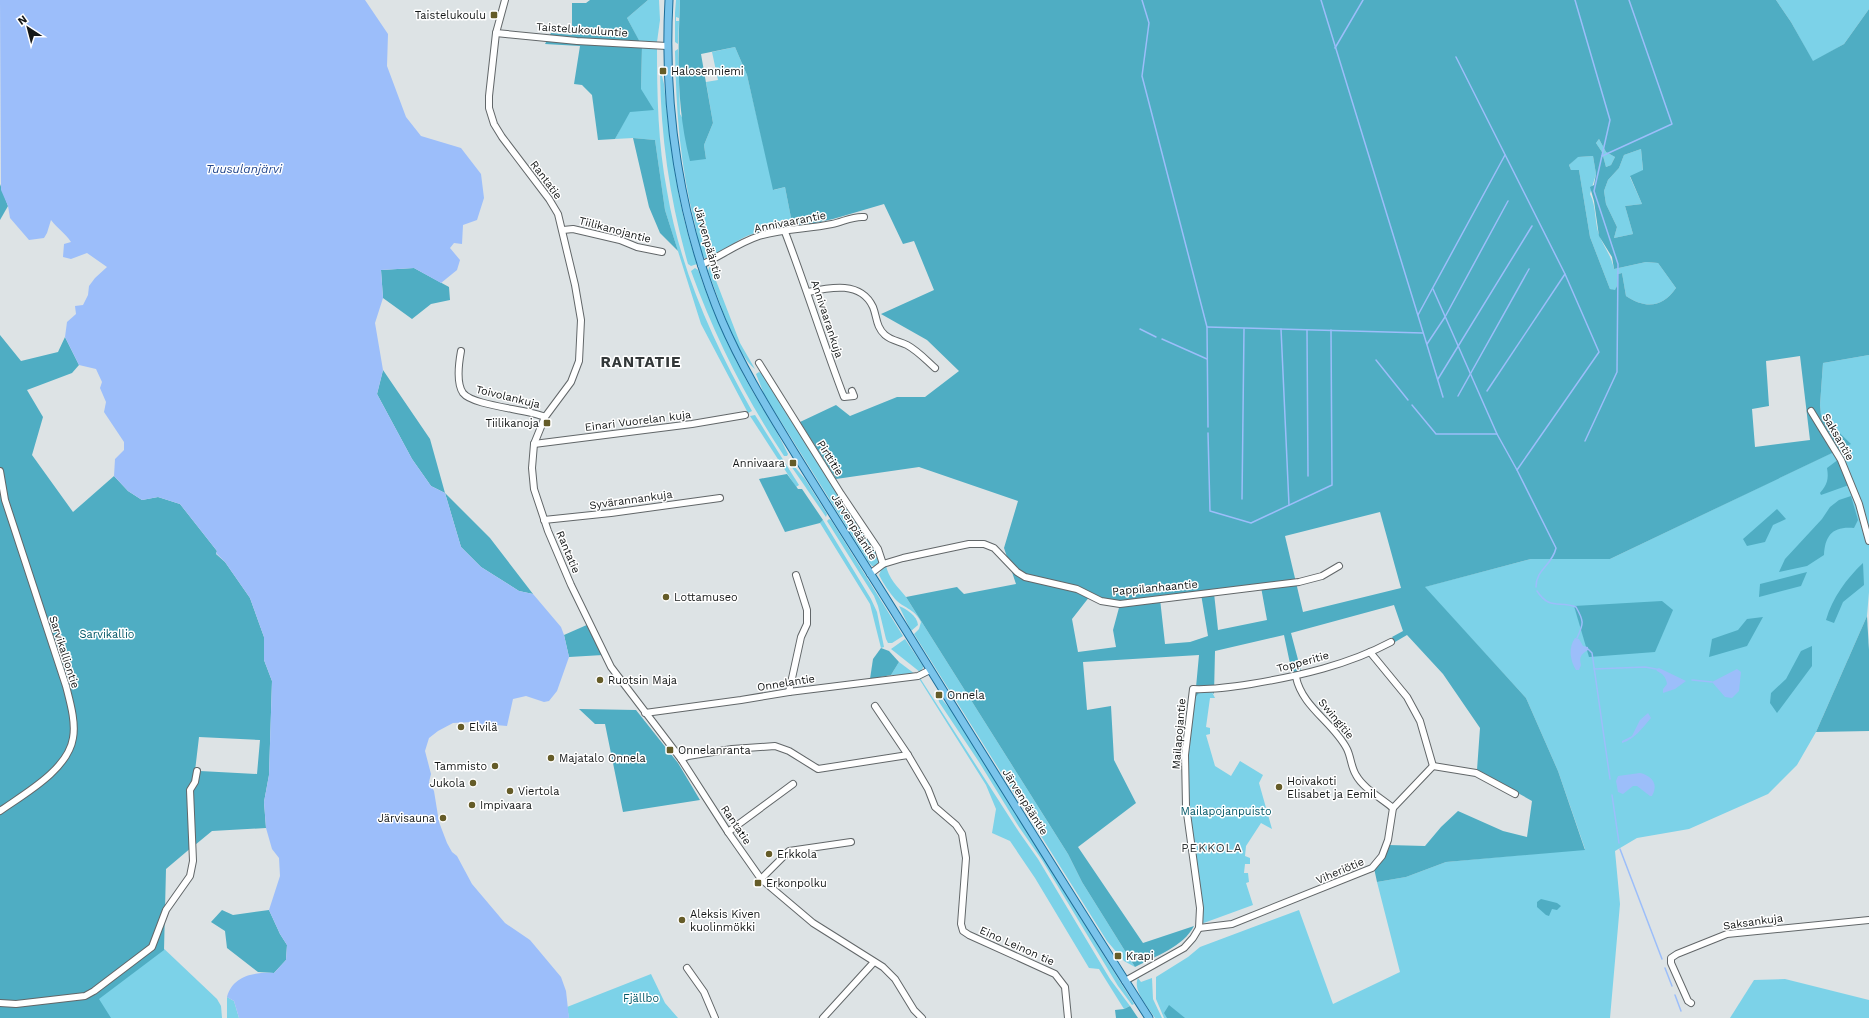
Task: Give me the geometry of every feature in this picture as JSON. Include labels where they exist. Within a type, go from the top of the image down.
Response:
[{"type":"main road","name":"Järvenpääntie","points":[[669,0],[667,46],[676,152],[684,197],[701,265],[723,323],[748,374],[803,467],[1149,1018]]},
{"type":"street","name":"Rantatie","points":[[505,0],[496,33],[489,108],[494,124],[507,145],[549,199],[558,214],[563,230],[581,320],[579,361],[571,382],[545,417],[534,444],[532,468],[534,489],[544,520],[571,585],[603,653],[617,677],[681,759],[728,832],[761,879],[813,923],[883,967],[895,979],[914,1010],[922,1018]]},
{"type":"street","name":"Taistelukouluntie","points":[[496,33],[577,41],[667,46]]},
{"type":"street","name":"Annivaarantie","points":[[701,265],[720,256],[742,242],[760,236],[833,224],[855,216],[864,217]]},
{"type":"street","name":"Tiilikanojantie","points":[[563,230],[580,230],[620,240],[637,247],[662,252]]},
{"type":"street","name":"Annivaarankuja","points":[[785,232],[808,292],[822,340],[844,397],[854,396],[852,392]]},
{"type":"street","points":[[808,292],[827,288],[857,289],[866,296],[873,308],[878,327],[883,333],[892,341],[906,345],[918,352],[935,368]]},
{"type":"street","name":"Toivolankuja","points":[[461,351],[459,360],[460,382],[462,392],[467,397],[479,402],[535,413],[545,417]]},
{"type":"street","name":"Pirttitie","points":[[759,363],[841,494],[878,549],[883,564]]},
{"type":"street","name":"Saksantie","points":[[1811,411],[1841,460],[1859,504],[1869,541]]},
{"type":"street","name":"Einari Vuorelan kuja","points":[[534,444],[692,424],[744,415]]},
{"type":"street","name":"Sarvikalliontie","points":[[0,471],[5,500],[66,686],[72,710],[73,738],[64,760],[56,770],[0,811]]},
{"type":"street","name":"Syvärannankuja","points":[[544,520],[611,513],[720,498]]},
{"type":"street","name":"Pappilanhaantie","points":[[870,574],[883,564],[969,544],[984,544],[994,548],[1017,572],[1025,577],[1077,589],[1101,601],[1120,604],[1299,582],[1322,576],[1339,566]]},
{"type":"street","points":[[789,692],[798,648],[807,624],[807,610],[796,575]]},
{"type":"street","name":"Topperitie","points":[[1193,688],[1217,689],[1296,677],[1370,652],[1391,642]]},
{"type":"street","points":[[1370,652],[1406,696],[1420,721],[1432,766]]},
{"type":"street","name":"Onnelantie","points":[[645,713],[789,692],[918,676],[930,670]]},
{"type":"street","name":"Swingitie","points":[[1296,677],[1298,685],[1305,698],[1347,748],[1356,775],[1365,786],[1393,808]]},
{"type":"street","name":"Mailapojantie","points":[[1193,688],[1185,755],[1186,806],[1200,908],[1199,928]]},
{"type":"street","name":"Eino Leinon tie","points":[[874,706],[908,755],[928,789],[935,807],[956,825],[962,834],[966,858],[961,924],[963,931],[1055,974],[1065,987],[1068,1018]]},
{"type":"street","points":[[681,759],[688,756],[732,749],[775,746],[789,751],[818,769],[908,755]]},
{"type":"street","points":[[1432,766],[1476,772],[1515,794]]},
{"type":"street","points":[[1393,808],[1432,766]]},
{"type":"street","points":[[0,1003],[16,1004],[85,996],[152,947],[166,910],[190,876],[192,870],[193,834],[190,790],[195,782],[197,771]]},
{"type":"street","points":[[728,832],[793,784]]},
{"type":"street","name":"Viheriötie","points":[[1199,928],[1232,924],[1372,868],[1382,856],[1388,840],[1393,808]]},
{"type":"street","points":[[761,879],[789,851],[851,842]]},
{"type":"street","name":"Saksankuja","points":[[1691,1003],[1688,1001],[1671,963],[1671,958],[1677,954],[1727,934],[1869,920]]},
{"type":"street","points":[[1125,981],[1184,948],[1199,928]]},
{"type":"street","points":[[824,1018],[874,962]]},
{"type":"street","points":[[687,968],[704,992],[714,1018]]},
{"type":"green space","points":[[590,0],[648,0],[627,18],[642,46],[641,89],[654,110],[630,112],[615,139],[598,140],[592,95],[582,85],[574,84],[580,46],[545,44],[551,33],[572,35],[572,3],[586,3]]},
{"type":"green space","points":[[648,0],[659,0],[660,20],[657,42],[639,41],[627,18]]},
{"type":"green space","points":[[676,0],[680,0],[679,18],[676,17],[676,21],[679,21],[678,44],[675,42]]},
{"type":"green space","points":[[680,0],[1776,0],[1791,22],[1813,61],[1844,44],[1869,9],[1869,355],[1823,363],[1820,405],[1821,415],[1851,444],[1610,559],[1531,559],[1425,587],[1526,698],[1558,771],[1585,850],[1446,862],[1406,877],[1377,882],[1374,868],[1388,845],[1425,846],[1441,827],[1458,811],[1503,831],[1527,837],[1532,801],[1477,770],[1480,728],[1443,674],[1407,635],[1395,642],[1392,637],[1403,631],[1394,605],[1291,633],[1301,671],[1292,673],[1284,635],[1215,651],[1214,694],[1212,692],[1199,693],[1195,698],[1199,655],[1083,662],[1087,710],[1111,706],[1114,760],[1136,803],[1078,847],[1143,943],[1194,926],[1183,940],[1176,945],[1160,955],[1135,967],[1082,882],[1068,854],[906,597],[957,587],[964,594],[1016,584],[1004,548],[1018,501],[919,467],[836,479],[800,422],[836,405],[850,416],[897,397],[925,397],[959,371],[927,340],[881,314],[934,290],[914,241],[903,244],[884,204],[833,219],[793,228],[785,187],[773,190],[747,75],[735,47],[701,54],[713,123],[704,145],[706,159],[690,161],[685,141],[680,101]],"holes":[[[1599,139],[1606,152],[1615,157],[1611,165],[1606,167],[1602,152],[1596,143]],[[1641,149],[1643,170],[1630,176],[1642,204],[1625,206],[1633,234],[1614,238],[1617,227],[1606,204],[1604,191],[1608,180],[1619,168],[1624,155]],[[1593,156],[1596,174],[1594,185],[1590,187],[1594,201],[1599,236],[1612,257],[1614,269],[1646,262],[1658,263],[1676,288],[1665,300],[1659,303],[1647,304],[1640,303],[1626,296],[1622,273],[1618,274],[1617,286],[1615,290],[1610,289],[1590,237],[1579,170],[1571,170],[1569,165],[1578,157]],[[1800,356],[1810,440],[1755,447],[1752,409],[1769,406],[1766,361]],[[1380,512],[1401,588],[1303,612],[1285,536]],[[1261,587],[1267,620],[1218,630],[1214,593]],[[1201,594],[1208,636],[1190,642],[1165,644],[1160,599]],[[1090,596],[1120,604],[1113,630],[1116,647],[1078,652],[1072,619]]]},
{"type":"green space","points":[[1776,0],[1869,0],[1869,9],[1844,44],[1813,62],[1791,22]]},
{"type":"green space","points":[[642,46],[657,48],[658,102],[664,173],[680,249],[689,277],[711,332],[752,411],[748,413],[701,324],[665,210],[655,140],[633,138],[615,139],[641,89]]},
{"type":"green space","points":[[735,47],[747,75],[774,190],[785,187],[793,228],[766,231],[747,236],[715,256],[705,259],[698,242],[682,160],[676,95],[675,51],[678,49],[680,114],[706,159],[704,145],[713,123],[706,82],[718,80],[712,52]]},
{"type":"green space","points":[[661,72],[664,84],[679,198],[697,264],[691,266],[688,264],[671,193],[662,122]]},
{"type":"green space","points":[[633,138],[655,140],[665,210],[678,251],[660,233],[649,207]]},
{"type":"green space","points":[[1599,139],[1606,152],[1615,157],[1611,165],[1606,167],[1602,152],[1596,143]]},
{"type":"green space","points":[[1641,149],[1643,171],[1630,177],[1642,204],[1625,206],[1633,234],[1614,238],[1617,227],[1606,204],[1604,191],[1608,180],[1619,168],[1624,155]]},
{"type":"green space","points":[[1593,156],[1596,174],[1590,194],[1594,204],[1598,232],[1614,269],[1646,262],[1658,263],[1676,288],[1671,295],[1659,303],[1640,303],[1626,296],[1622,273],[1618,274],[1615,291],[1610,289],[1590,237],[1579,170],[1571,170],[1569,165],[1577,157]]},
{"type":"green space","points":[[0,184],[8,206],[0,220]]},
{"type":"green space","points":[[710,265],[740,343],[755,369],[748,362],[734,338],[708,271]]},
{"type":"green space","points":[[414,268],[449,287],[450,300],[431,304],[412,319],[383,298],[381,270]]},
{"type":"green space","points":[[695,268],[698,270],[730,349],[748,384],[783,444],[788,454],[787,456],[784,456],[770,434],[732,366],[700,295],[691,271]]},
{"type":"green space","name":"Sarvikallio","points":[[0,335],[21,361],[58,352],[65,337],[79,365],[72,373],[27,390],[43,417],[32,455],[73,512],[114,476],[128,491],[142,500],[158,497],[180,504],[217,551],[216,554],[225,562],[250,598],[264,637],[264,660],[272,681],[269,775],[264,802],[266,828],[212,831],[195,845],[192,790],[200,771],[257,774],[260,740],[199,737],[195,771],[189,790],[192,847],[166,869],[164,950],[99,999],[111,1018],[0,1018]]},
{"type":"green space","points":[[1869,355],[1869,592],[1867,616],[1816,732],[1797,765],[1768,794],[1689,829],[1637,838],[1615,851],[1620,904],[1610,1018],[1164,1018],[1156,999],[1156,977],[1188,957],[1200,947],[1299,910],[1333,1004],[1400,972],[1377,882],[1406,877],[1446,862],[1585,849],[1558,771],[1526,698],[1424,587],[1531,559],[1610,559],[1850,444],[1821,415],[1820,405],[1823,363]]},
{"type":"green space","points":[[383,370],[430,439],[445,493],[431,486],[412,459],[377,394]]},
{"type":"green space","points":[[759,372],[763,374],[878,554],[881,562],[878,566],[872,566],[868,561],[775,412],[764,394],[756,374]]},
{"type":"green space","points":[[755,415],[799,485],[796,487],[750,416]]},
{"type":"green space","points":[[1839,459],[1849,485],[1821,495],[1820,493],[1827,482],[1827,468]]},
{"type":"green space","points":[[791,466],[794,466],[805,479],[827,514],[826,517]]},
{"type":"green space","points":[[787,474],[798,489],[802,489],[823,520],[820,523],[785,532],[759,479]]},
{"type":"green space","points":[[445,493],[490,538],[533,594],[519,591],[481,567],[461,547]]},
{"type":"green space","points":[[1851,496],[1858,520],[1854,528],[1836,530],[1832,533],[1826,542],[1824,555],[1807,566],[1779,572],[1785,559],[1822,519],[1830,507],[1839,500]]},
{"type":"green space","points":[[1777,509],[1786,519],[1773,525],[1765,542],[1747,546],[1743,539]]},
{"type":"green space","points":[[829,519],[903,636],[892,643],[888,643],[886,639],[874,596],[827,521]]},
{"type":"green space","points":[[823,520],[871,599],[877,612],[884,647],[881,648],[870,604],[820,523]]},
{"type":"green space","points":[[1863,563],[1864,585],[1843,602],[1834,623],[1826,620],[1836,596],[1851,575]]},
{"type":"green space","points":[[886,565],[891,578],[906,597],[1068,854],[1082,882],[1135,967],[1124,961],[1107,941],[914,634],[919,629],[921,622],[912,611],[895,599],[884,584],[879,575],[882,568]]},
{"type":"green space","points":[[1807,572],[1801,586],[1759,597],[1760,584]]},
{"type":"green space","points":[[1662,601],[1673,610],[1655,652],[1589,657],[1574,606]]},
{"type":"green space","points":[[899,606],[911,613],[916,618],[918,625],[911,631]]},
{"type":"green space","points":[[1867,616],[1869,650],[1869,731],[1816,732]]},
{"type":"green space","points":[[1763,617],[1747,646],[1709,657],[1712,639],[1738,630],[1747,619]]},
{"type":"green space","points":[[589,624],[603,655],[569,657],[564,635]]},
{"type":"green space","points":[[905,639],[923,666],[920,672],[891,649]]},
{"type":"green space","points":[[1812,646],[1812,666],[1777,713],[1770,703],[1771,693],[1786,679],[1801,651]]},
{"type":"green space","points":[[881,648],[889,651],[899,662],[891,675],[870,679],[873,659]]},
{"type":"green space","points":[[899,662],[915,674],[891,675]]},
{"type":"green space","points":[[918,677],[1038,859],[1110,979],[1130,1006],[1124,1009],[1099,969],[1089,968],[1035,878],[1010,841],[992,833],[996,809],[986,785]]},
{"type":"green space","name":"Mailapojanpuisto","points":[[1212,692],[1215,698],[1210,698],[1206,727],[1210,728],[1210,734],[1206,735],[1215,766],[1231,776],[1240,761],[1263,775],[1259,783],[1272,829],[1261,823],[1246,846],[1245,856],[1250,858],[1250,864],[1245,864],[1244,873],[1248,873],[1249,882],[1246,883],[1253,905],[1201,924],[1187,793],[1187,755],[1195,698],[1199,693]]},
{"type":"green space","points":[[938,696],[951,710],[1134,1004],[1132,1005],[1118,986],[1042,860],[1019,827],[979,762],[939,702]]},
{"type":"green space","points":[[579,709],[636,710],[678,763],[700,800],[623,812],[605,724],[595,724]]},
{"type":"green space","points":[[0,873],[159,944],[217,999],[221,1006],[222,1018],[0,1018]]},
{"type":"green space","points":[[1541,899],[1557,903],[1561,906],[1557,910],[1552,909],[1549,916],[1546,915],[1537,907],[1537,902]]},
{"type":"green space","points":[[222,910],[233,915],[269,910],[287,945],[286,960],[274,973],[258,972],[227,948],[225,931],[211,922]]},
{"type":"green space","name":"Fjällbo","points":[[651,974],[665,1003],[678,1018],[569,1018],[567,1007]]},
{"type":"green space","points":[[1138,978],[1141,982],[1152,978],[1153,999],[1162,1018],[1155,1018],[1142,999],[1137,988]]},
{"type":"green space","points":[[1785,979],[1869,1000],[1869,1018],[1730,1018],[1754,980]]},
{"type":"green space","points":[[227,997],[234,1001],[239,1018],[227,1018]]},
{"type":"green space","points":[[1169,1005],[1185,1018],[1167,1018],[1164,1013]]},
{"type":"green space","points":[[1130,1006],[1138,1018],[1116,1018],[1115,1010],[1124,1009]]},
{"type":"water","name":"Tuusulanjärvi","points":[[0,0],[365,0],[388,34],[387,66],[406,117],[421,136],[461,148],[481,174],[484,198],[477,220],[463,225],[462,244],[454,243],[450,248],[460,260],[457,270],[441,283],[414,268],[381,270],[383,298],[375,323],[383,370],[377,394],[412,459],[431,486],[445,493],[461,547],[481,567],[519,591],[533,594],[561,627],[564,635],[569,657],[557,691],[549,701],[544,702],[526,696],[513,699],[507,726],[480,726],[474,722],[453,723],[429,738],[425,751],[431,774],[429,782],[434,791],[439,822],[447,843],[452,852],[457,856],[472,884],[505,923],[530,940],[561,977],[566,991],[569,1018],[239,1018],[234,1001],[227,997],[234,984],[239,979],[252,974],[274,973],[286,960],[287,945],[269,910],[280,876],[279,858],[272,849],[266,828],[264,802],[269,775],[272,681],[264,660],[264,637],[250,598],[225,562],[216,553],[217,551],[180,504],[158,497],[142,500],[128,491],[114,476],[115,459],[124,450],[124,442],[104,412],[106,402],[100,388],[102,382],[96,369],[79,365],[65,337],[67,322],[76,314],[75,306],[83,305],[88,295],[89,286],[107,267],[87,253],[71,259],[63,257],[64,244],[71,242],[51,220],[44,238],[29,240],[10,218],[8,206],[1,190]]},
{"type":"water","points":[[1575,638],[1579,639],[1583,646],[1588,647],[1588,650],[1581,656],[1581,665],[1579,670],[1576,670],[1571,658],[1571,646]]},
{"type":"water","points":[[1659,668],[1686,681],[1675,689],[1663,693],[1663,689],[1667,684],[1664,676],[1656,669]]},
{"type":"water","points":[[1737,669],[1741,672],[1739,691],[1732,698],[1725,697],[1712,682]]},
{"type":"water","points":[[1648,713],[1651,718],[1645,725],[1635,736],[1622,743],[1622,741],[1632,736],[1640,720]]},
{"type":"water","points":[[1640,773],[1648,776],[1653,781],[1655,788],[1652,796],[1637,786],[1633,786],[1623,794],[1618,792],[1616,781],[1618,776]]},
{"type":"waterway","points":[[1142,0],[1149,23],[1142,76],[1207,327],[1208,427]]},
{"type":"waterway","points":[[1321,0],[1443,397]]},
{"type":"waterway","points":[[1335,48],[1363,0]]},
{"type":"waterway","points":[[1575,0],[1610,120],[1594,191],[1618,264],[1617,372],[1585,441]]},
{"type":"waterway","points":[[1602,156],[1672,124],[1629,0]]},
{"type":"waterway","points":[[1456,57],[1565,274],[1599,352],[1517,470]]},
{"type":"waterway","points":[[1418,315],[1505,155]]},
{"type":"waterway","points":[[1427,344],[1445,317],[1508,201]]},
{"type":"waterway","points":[[1438,379],[1532,226]]},
{"type":"waterway","points":[[1458,396],[1529,269]]},
{"type":"waterway","points":[[1487,391],[1565,274]]},
{"type":"waterway","points":[[1433,289],[1497,434],[1517,470],[1556,548],[1551,559],[1541,571],[1536,587]]},
{"type":"waterway","points":[[1207,327],[1423,333]]},
{"type":"waterway","points":[[1140,329],[1156,337]]},
{"type":"waterway","points":[[1242,499],[1244,329]]},
{"type":"waterway","points":[[1281,329],[1289,505]]},
{"type":"waterway","points":[[1307,330],[1308,476]]},
{"type":"waterway","points":[[1208,433],[1210,511],[1251,523],[1332,485],[1331,330]]},
{"type":"waterway","points":[[1162,339],[1207,359]]},
{"type":"waterway","points":[[1376,360],[1408,400]]},
{"type":"waterway","points":[[1412,405],[1436,434],[1497,434]]},
{"type":"waterway","points":[[1537,591],[1546,601],[1576,607],[1582,619],[1581,629],[1577,638]]},
{"type":"waterway","points":[[1588,649],[1592,653],[1610,779]]},
{"type":"waterway","points":[[1594,669],[1645,667],[1656,669]]},
{"type":"waterway","points":[[1692,680],[1712,682]]},
{"type":"waterway","points":[[1612,795],[1619,843]]},
{"type":"waterway","points":[[1620,849],[1662,959]]},
{"type":"waterway","points":[[1665,968],[1672,986]]},
{"type":"waterway","points":[[1675,995],[1681,1011]]},
{"type":"place","name":"Taistelukoulu","points":[[494,15]]},
{"type":"place","name":"Halosenniemi","points":[[663,71]]},
{"type":"place","name":"Tiilikanoja","points":[[547,423]]},
{"type":"place","name":"Annivaara","points":[[793,463]]},
{"type":"place","name":"Lottamuseo","points":[[666,597]]},
{"type":"place","name":"Ruotsin Maja","points":[[600,680]]},
{"type":"place","name":"Onnela","points":[[939,695]]},
{"type":"place","name":"Elvilä","points":[[461,727]]},
{"type":"place","name":"Onnelanranta","points":[[670,750]]},
{"type":"place","name":"Majatalo Onnela","points":[[551,758]]},
{"type":"place","name":"Tammisto","points":[[495,766]]},
{"type":"place","name":"Jukola","points":[[473,783]]},
{"type":"place","name":"Hoivakoti Elisabet ja Eemil","points":[[1279,787]]},
{"type":"place","name":"Viertola","points":[[510,791]]},
{"type":"place","name":"Impivaara","points":[[472,805]]},
{"type":"place","name":"Järvisauna","points":[[443,818]]},
{"type":"place","name":"Erkkola","points":[[769,854]]},
{"type":"place","name":"Erkonpolku","points":[[758,883]]},
{"type":"place","name":"Aleksis Kiven kuolinmökki","points":[[682,920]]},
{"type":"place","name":"Krapi","points":[[1118,956]]},
{"type":"district","name":"RANTATIE","points":[[641,362]]},
{"type":"district","name":"PEKKOLA","points":[[1212,848]]}]
